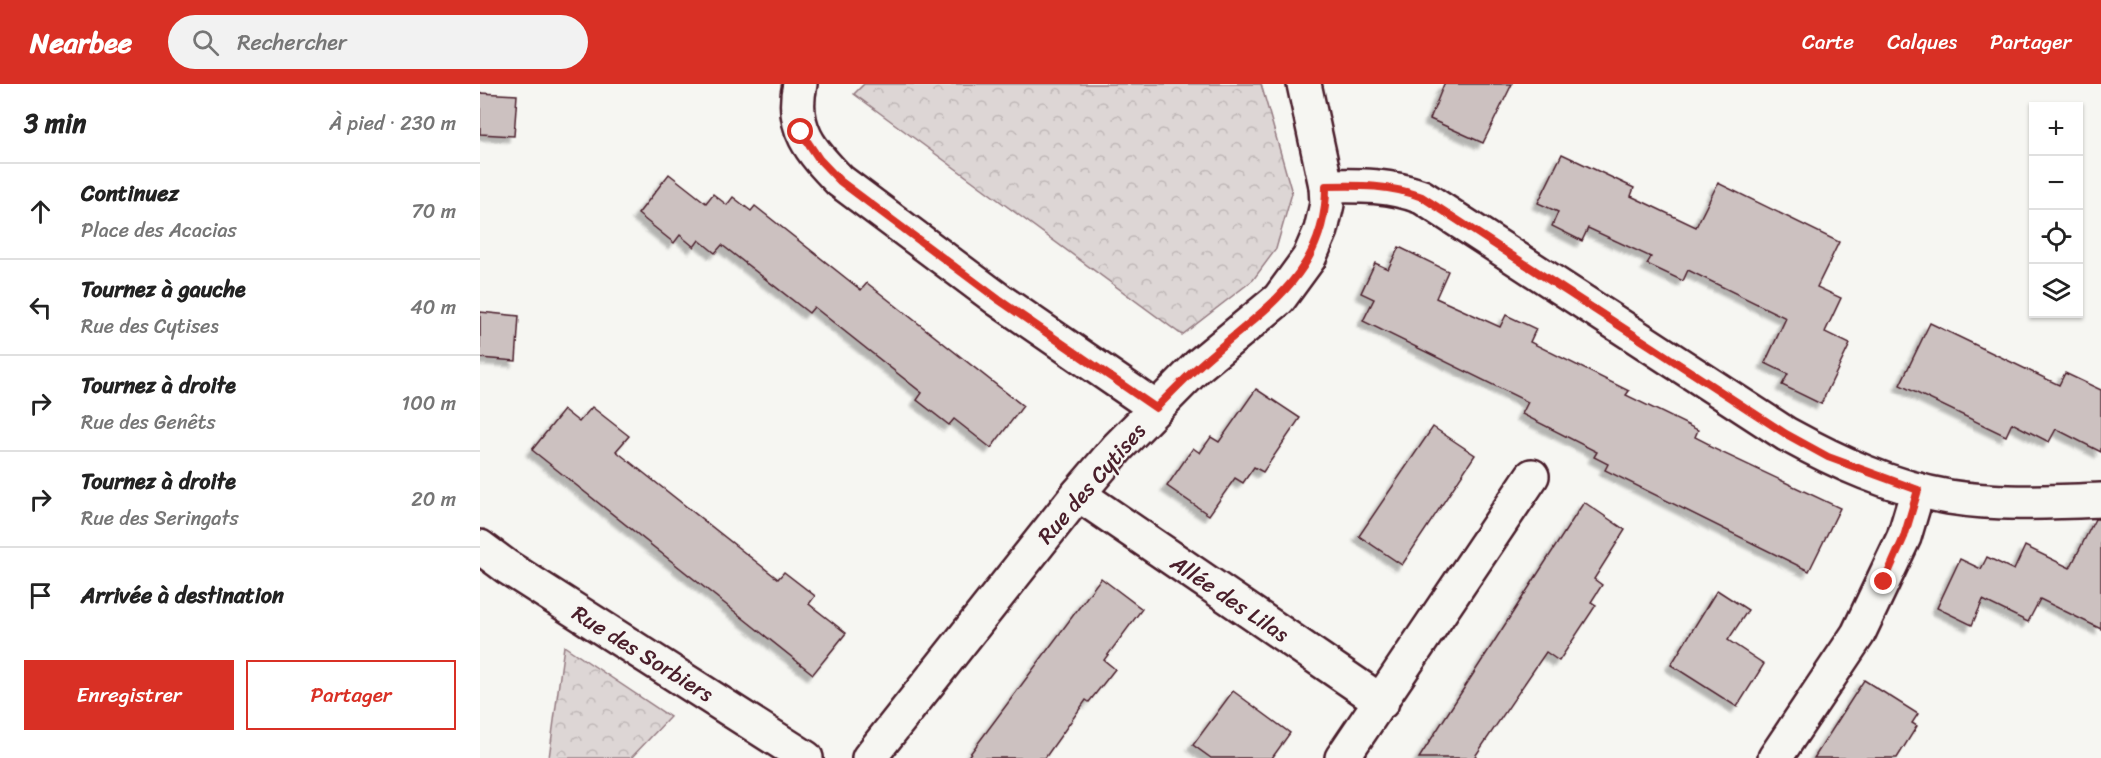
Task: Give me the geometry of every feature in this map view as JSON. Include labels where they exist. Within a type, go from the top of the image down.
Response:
[{"type":"street","points":[[800,84],[795,105],[801,132],[819,159],[840,181],[999,300],[1156,408]]},
{"type":"street","name":"Rue des Cytises","points":[[869,758],[1078,494],[1156,408],[1198,366],[1279,299],[1295,280],[1309,258],[1321,230],[1326,204],[1326,186],[1304,84]]},
{"type":"street","points":[[1326,186],[1365,185],[1397,189],[1422,197],[1786,434],[1828,457],[1918,490],[1949,496],[2001,501],[2101,500]]},
{"type":"street","points":[[1342,758],[1382,702],[1532,476]]},
{"type":"street","points":[[1775,758],[1858,634],[1904,537],[1918,490]]},
{"type":"street","name":"Allée des Lilas","points":[[1078,494],[1382,702]]},
{"type":"street","name":"Rue des Sorbiers","points":[[480,547],[507,567],[806,758]]},
{"type":"green space","points":[[864,84],[1261,84],[1292,193],[1276,249],[1253,280],[1182,335],[854,94]]},
{"type":"green space","points":[[564,646],[670,717],[631,758],[549,758]]},
{"type":"building","points":[[1444,84],[1512,84],[1483,143],[1430,119]]},
{"type":"building","points":[[480,93],[517,95],[514,136],[480,134]]},
{"type":"building","points":[[1562,154],[1634,188],[1631,196],[1696,227],[1718,183],[1839,242],[1817,287],[1841,298],[1825,332],[1850,344],[1821,404],[1782,385],[1788,374],[1765,363],[1786,318],[1688,270],[1683,281],[1647,264],[1651,257],[1588,228],[1582,241],[1552,226],[1558,212],[1538,203]]},
{"type":"building","points":[[669,174],[706,203],[713,194],[727,205],[733,197],[751,211],[755,206],[861,290],[867,283],[1023,406],[991,448],[954,419],[949,425],[917,400],[922,393],[814,307],[809,313],[722,245],[715,253],[699,240],[694,247],[680,235],[674,243],[638,214]]},
{"type":"building","points":[[1399,247],[1448,271],[1436,298],[1500,327],[1506,315],[1536,329],[1530,342],[1629,391],[1626,395],[1698,430],[1695,437],[1709,444],[1708,446],[1840,508],[1809,571],[1605,470],[1608,464],[1594,457],[1597,452],[1522,414],[1528,402],[1363,321],[1374,299],[1361,293],[1375,263],[1388,269]]},
{"type":"building","points":[[480,312],[519,316],[516,361],[480,358]]},
{"type":"building","points":[[1930,323],[2059,385],[2065,373],[2101,390],[2101,452],[2056,429],[2049,442],[2012,423],[2006,436],[1900,385]]},
{"type":"building","points":[[1256,389],[1300,418],[1263,472],[1254,467],[1243,483],[1235,478],[1209,515],[1167,486],[1193,448],[1200,453],[1211,437],[1219,442]]},
{"type":"building","points":[[592,407],[629,436],[616,451],[778,579],[784,572],[815,596],[809,604],[846,633],[813,674],[532,450],[564,410],[579,422]]},
{"type":"building","points":[[1433,427],[1475,455],[1402,565],[1359,536]]},
{"type":"building","points":[[1584,502],[1625,530],[1594,579],[1602,585],[1591,602],[1596,605],[1559,661],[1546,652],[1474,758],[1419,758]]},
{"type":"building","points":[[2095,519],[2101,519],[2101,629],[2040,599],[2028,622],[1983,600],[1972,625],[1937,608],[1960,559],[1981,569],[1987,557],[2014,570],[2025,546],[2070,568]]},
{"type":"building","points":[[1101,578],[1142,609],[1104,660],[1115,669],[1089,702],[1086,700],[1045,758],[967,758]]},
{"type":"building","points":[[1717,590],[1748,610],[1728,640],[1764,664],[1737,707],[1671,665]]},
{"type":"building","points":[[1864,680],[1918,714],[1912,723],[1917,726],[1897,758],[1814,758]]},
{"type":"building","points":[[1233,691],[1290,733],[1272,758],[1211,758],[1193,745]]},
{"type":"route","points":[[801,132],[819,159],[840,181],[999,300],[1156,408],[1198,366],[1279,299],[1295,280],[1309,258],[1321,230],[1326,204],[1326,186],[1365,185],[1397,189],[1422,197],[1786,434],[1828,457],[1877,477],[1918,490],[1904,537],[1884,582]]}]
